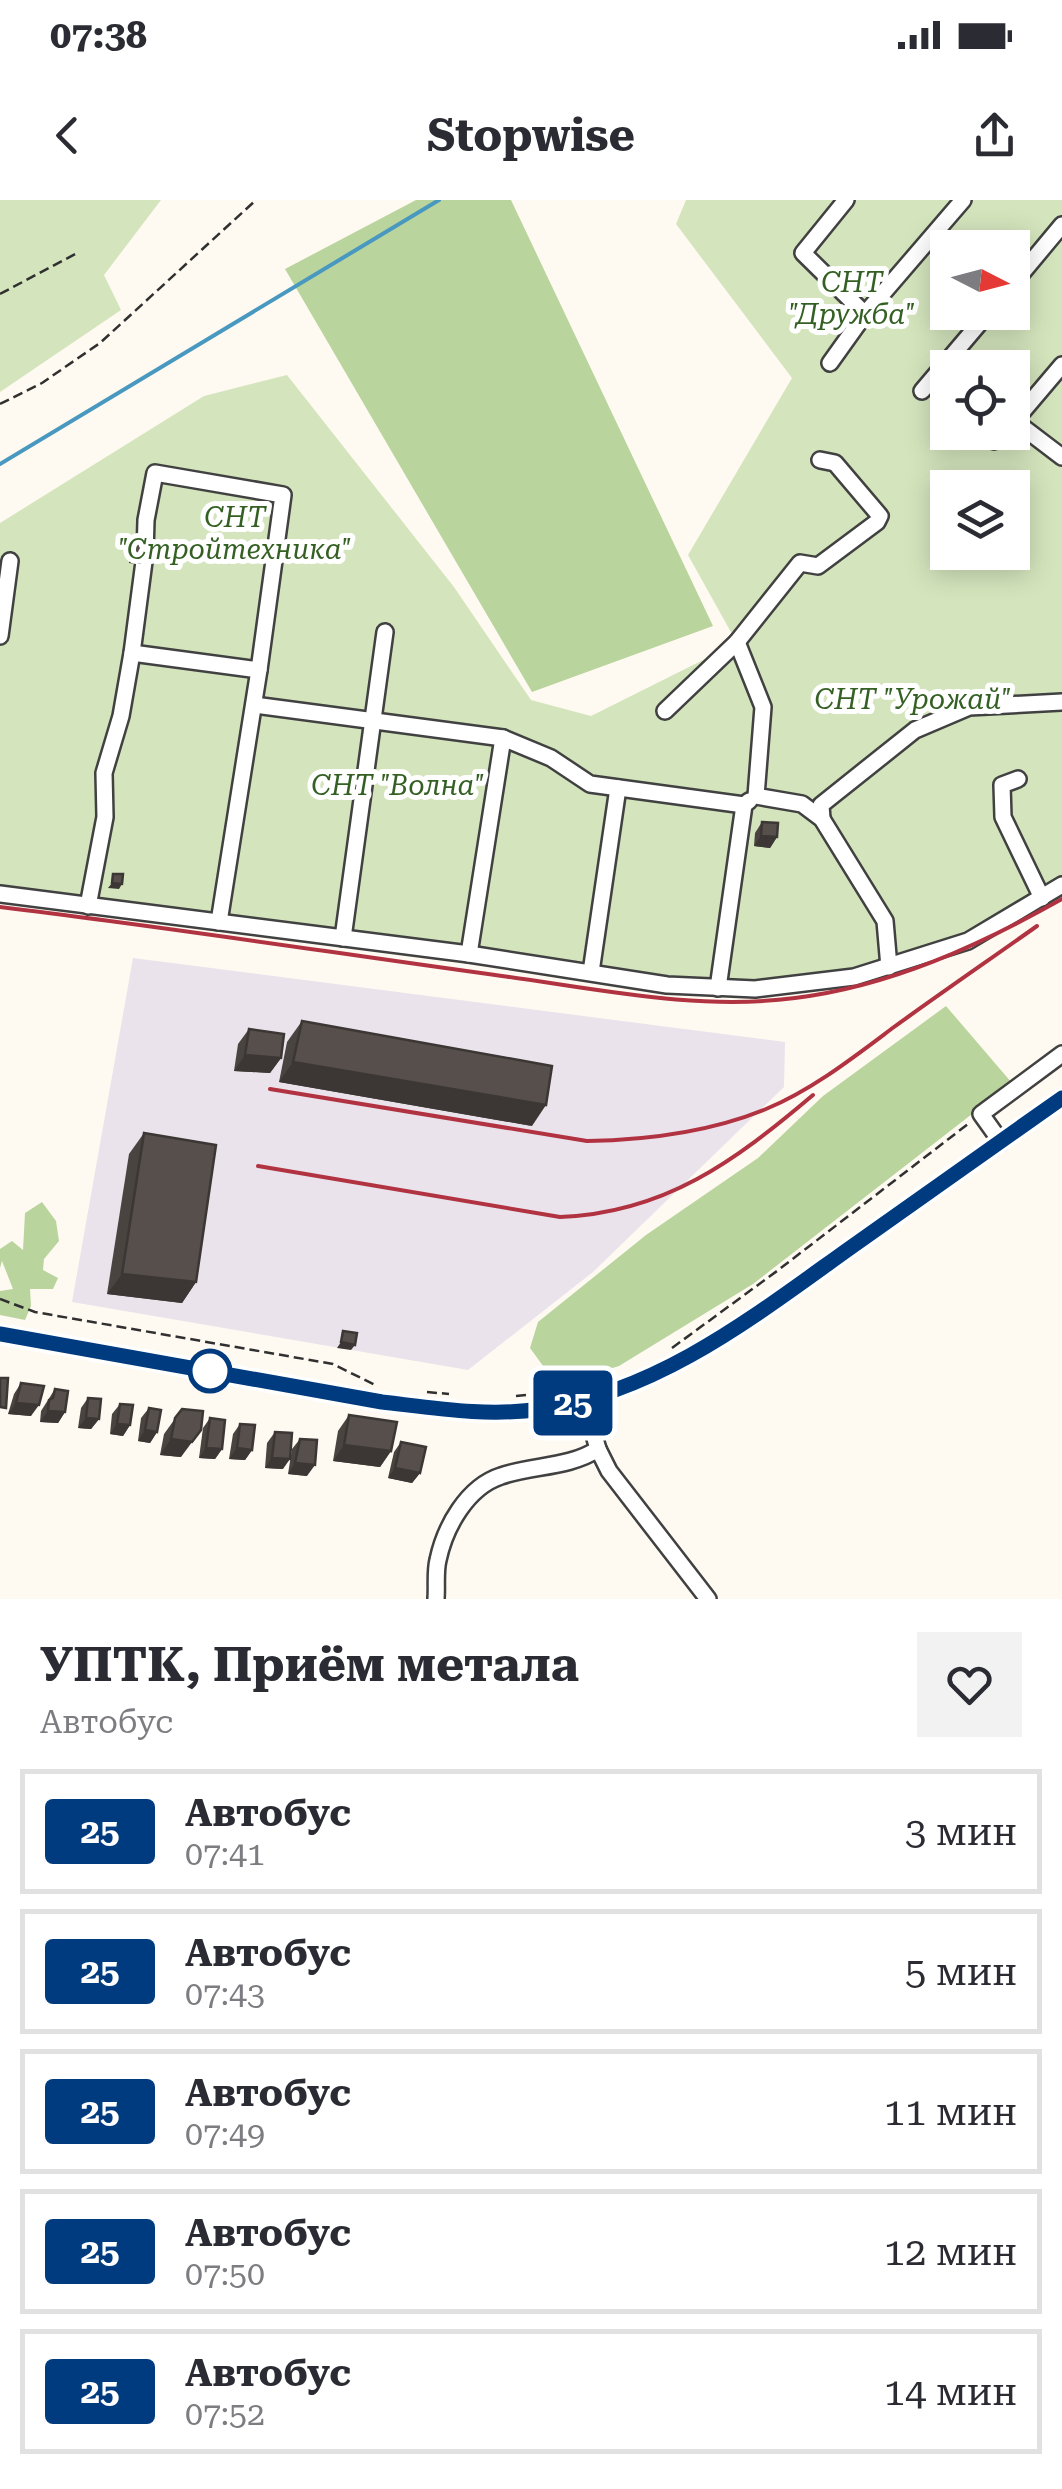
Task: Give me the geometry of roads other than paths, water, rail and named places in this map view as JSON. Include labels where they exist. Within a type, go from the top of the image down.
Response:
[{"type":"street","points":[[846,200],[803,253],[865,314]]},
{"type":"street","points":[[830,363],[865,314],[963,200]]},
{"type":"street","points":[[1030,263],[1062,225]]},
{"type":"street","points":[[960,350],[975,330]]},
{"type":"street","points":[[1030,402],[1062,365]]},
{"type":"street","points":[[922,391],[930,384]]},
{"type":"street","points":[[1030,440],[1062,457]]},
{"type":"street","points":[[665,711],[737,642],[800,563],[818,566],[877,522],[880,516],[835,463],[820,460]]},
{"type":"street","points":[[88,906],[105,817],[104,774],[121,716],[132,653],[154,473],[284,495],[219,922]]},
{"type":"street","points":[[0,636],[10,560]]},
{"type":"street","points":[[343,938],[385,632]]},
{"type":"street","points":[[718,988],[763,707],[737,642]]},
{"type":"street","points":[[132,653],[259,670]]},
{"type":"street","points":[[889,967],[885,921],[822,818],[820,805],[915,730],[969,708],[1062,702]]},
{"type":"street","points":[[254,704],[503,738],[551,758],[590,784],[802,804],[822,818]]},
{"type":"street","points":[[469,954],[503,738]]},
{"type":"street","points":[[1018,779],[1002,785],[1004,817],[1042,898]]},
{"type":"street","points":[[591,972],[618,788]]},
{"type":"street","points":[[0,894],[469,954],[667,985],[755,989],[854,977],[968,941],[1062,885]]},
{"type":"street","points":[[1001,1142],[981,1114],[1062,1054]]},
{"type":"street","points":[[0,1334],[382,1402],[498,1413],[540,1410],[639,1381],[734,1330],[1062,1098]]},
{"type":"street","points":[[584,1400],[598,1449],[609,1471],[708,1599]]},
{"type":"street","points":[[436,1599],[437,1562],[469,1496],[500,1476],[588,1456],[598,1449]]},
{"type":"waterway","points":[[0,464],[439,200]]},
{"type":"railway","points":[[0,907],[611,992],[722,1002],[795,998],[900,974],[966,948],[1062,899]]},
{"type":"railway","points":[[270,1089],[587,1141],[701,1129],[766,1109],[816,1083],[1037,926]]},
{"type":"railway","points":[[258,1166],[560,1217],[598,1213],[633,1206],[697,1179],[726,1162],[813,1095]]},
{"type":"park label","name":"СНТ \"Дружба\"","points":[[852,298]]},
{"type":"park label","name":"СНТ \"Стройтехника\"","points":[[235,533]]},
{"type":"park label","name":"СНТ \"Урожай\"","points":[[913,699]]},
{"type":"park label","name":"СНТ \"Волна\"","points":[[398,785]]}]
